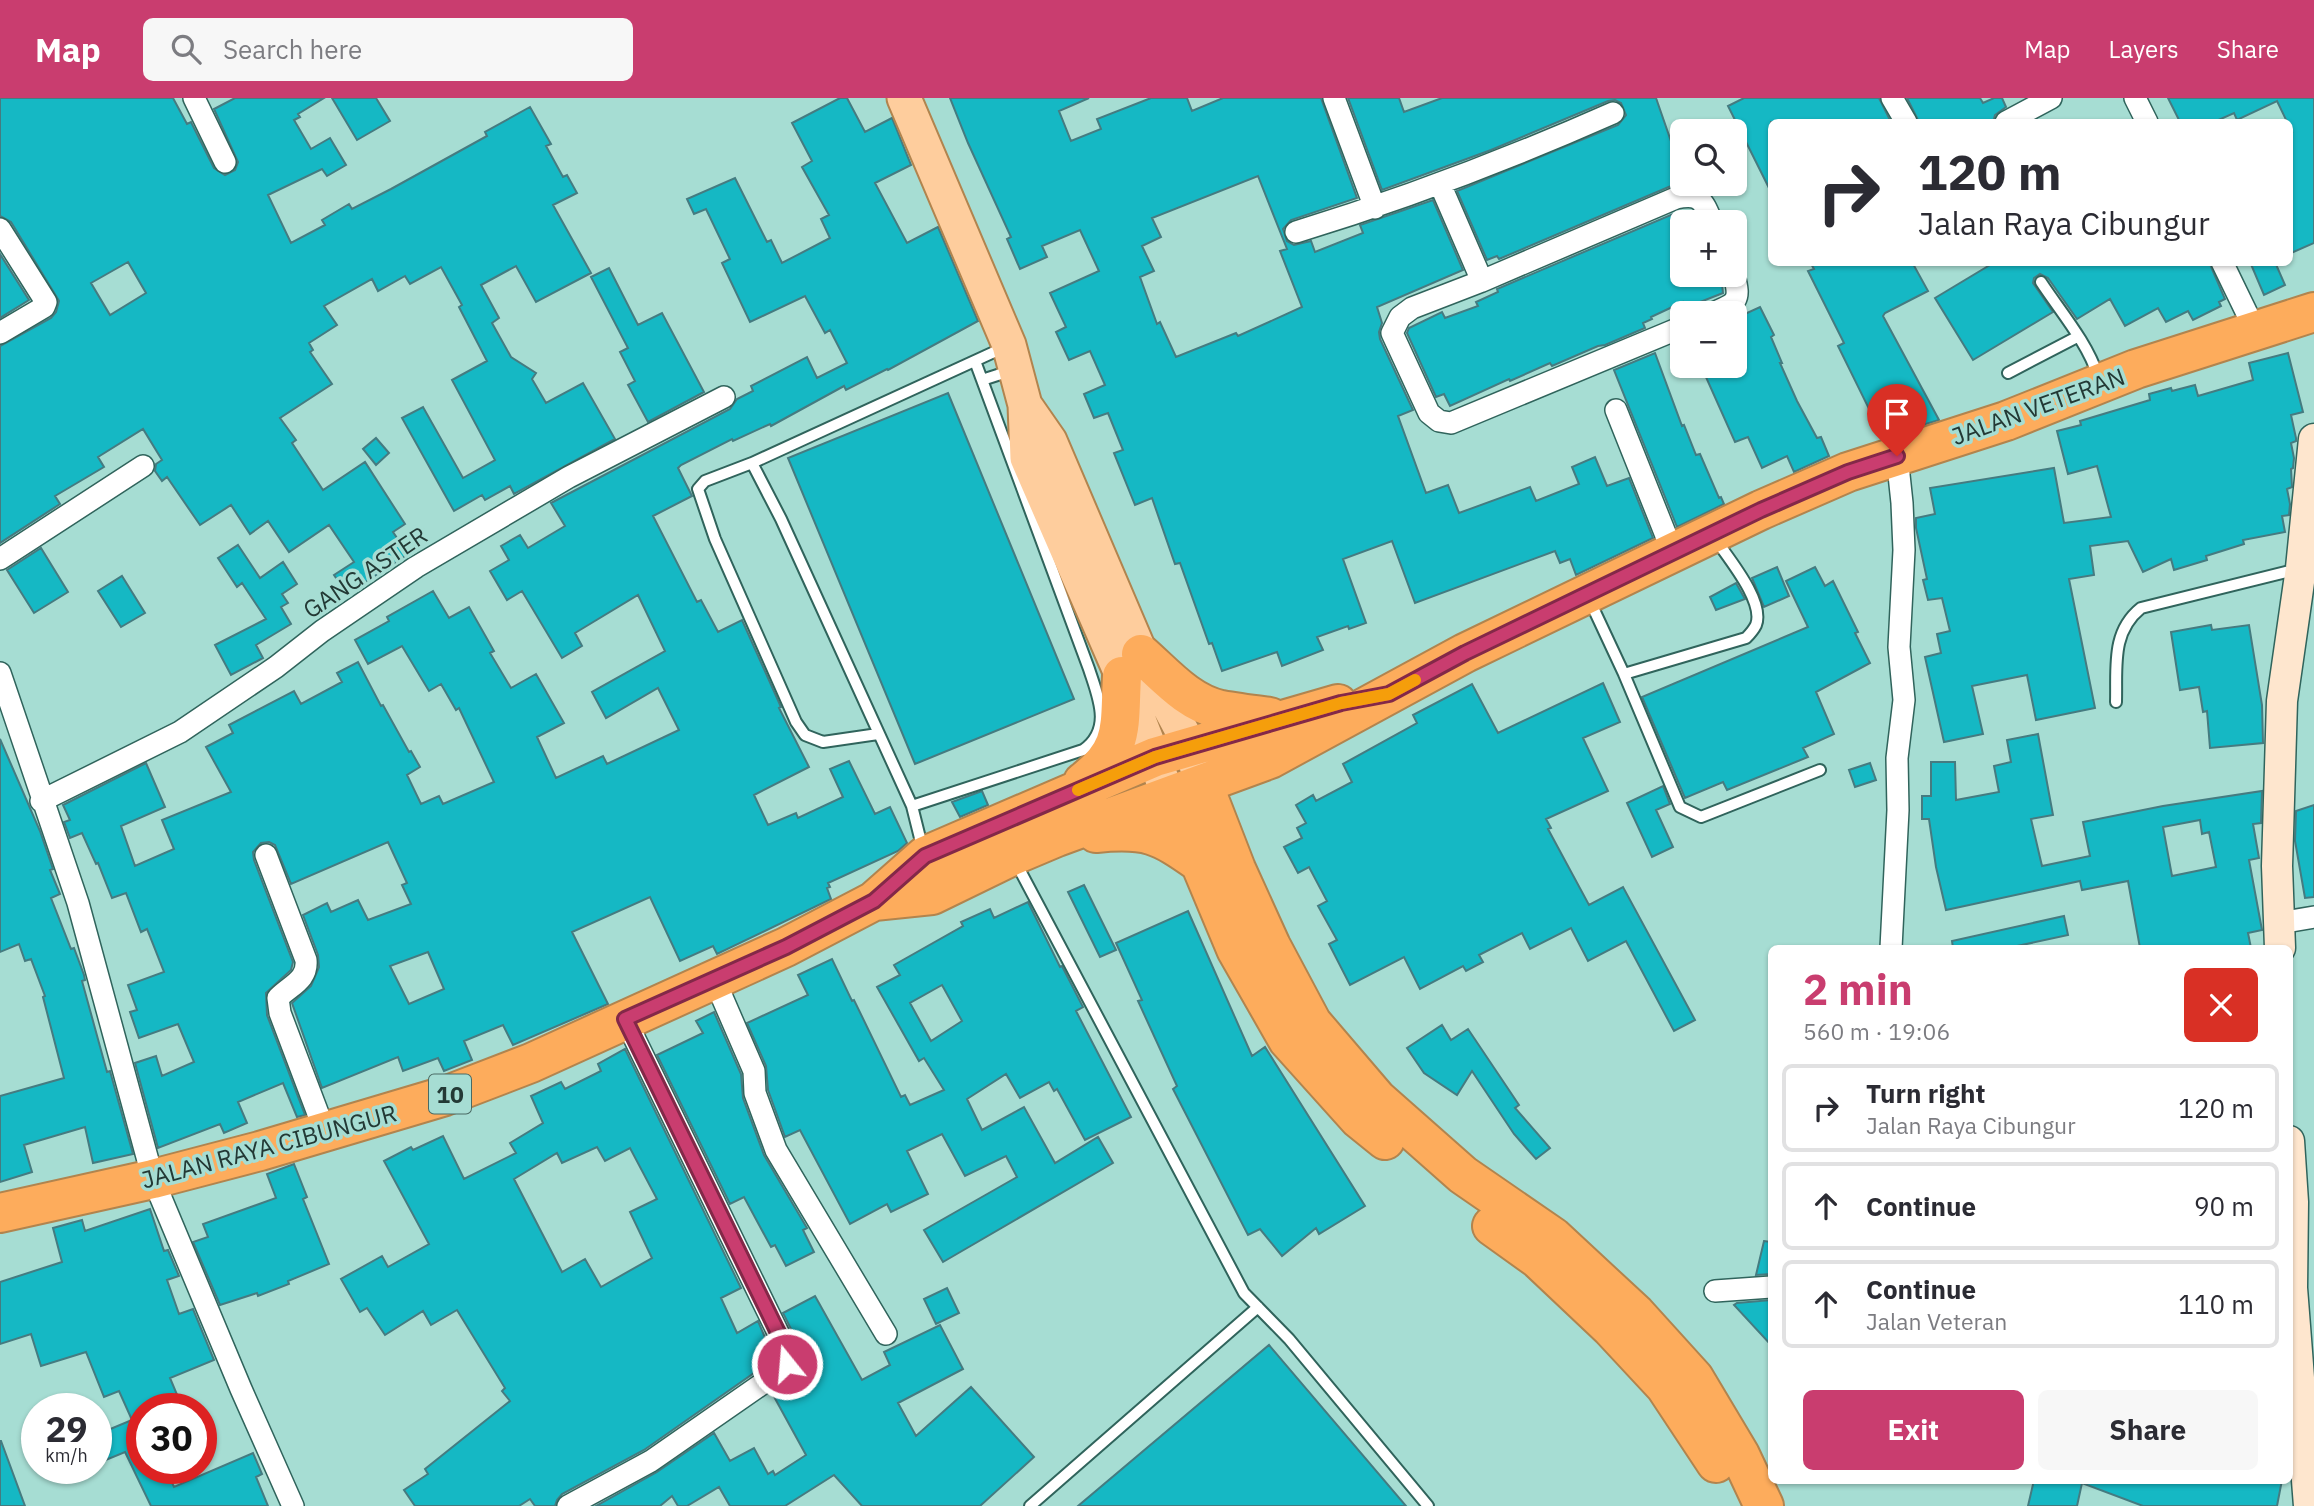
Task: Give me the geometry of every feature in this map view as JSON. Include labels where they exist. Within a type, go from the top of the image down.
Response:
[{"type":"highway","name":"JALAN VETERAN","points":[[1186,790],[1270,758],[1465,653],[1808,488],[1848,472],[2006,421],[2100,382],[2314,312]]},
{"type":"highway","points":[[1068,794],[1103,767],[1113,750],[1131,665],[1200,703],[1219,710],[1288,719]]},
{"type":"highway","name":"JALAN VETERAN","points":[[1172,751],[1341,703],[1389,694]]},
{"type":"highway","name":"10","points":[[874,901],[925,856],[1172,751]]},
{"type":"highway","points":[[1218,866],[1238,807],[1249,786],[1270,758]]},
{"type":"highway","points":[[1186,790],[1218,866],[1236,949],[1288,1040],[1359,1119],[1447,1192],[1538,1259],[1611,1328],[1665,1386],[1723,1473],[1738,1506]]},
{"type":"highway","name":"10","points":[[874,901],[932,895],[1057,837],[1186,790]]},
{"type":"highway","points":[[1057,837],[1144,832],[1218,866],[1272,946],[1312,1023],[1377,1099],[1462,1174],[1553,1237],[1636,1314],[1694,1378],[1740,1455],[1764,1506]]},
{"type":"highway","name":"JALAN RAYA CIBUNGUR","points":[[0,1213],[153,1179],[445,1096],[531,1063],[715,981],[874,901]]},
{"type":"main road","points":[[904,98],[1012,357],[1025,405],[1050,441],[1131,665],[1172,751],[1186,790]]},
{"type":"street","points":[[194,98],[225,162]]},
{"type":"street","points":[[1334,98],[1375,208]]},
{"type":"street","points":[[1892,98],[1904,119]]},
{"type":"street","points":[[2009,119],[2021,106],[2050,98]]},
{"type":"street","points":[[2136,98],[2146,119]]},
{"type":"street","points":[[1296,232],[1375,208],[1440,184],[1613,113]]},
{"type":"street","points":[[1440,184],[1482,281]]},
{"type":"street","points":[[1670,332],[1451,423],[1439,421],[1429,414],[1392,333],[1400,317],[1412,308],[1676,198],[1690,195],[1697,197],[1704,202],[1707,210]]},
{"type":"street","points":[[0,229],[46,302],[44,307],[0,333]]},
{"type":"street","points":[[2224,266],[2255,330]]},
{"type":"street","name":"GANG ASTER","points":[[41,801],[180,732],[276,667],[333,623],[416,568],[569,477],[724,397]]},
{"type":"street","points":[[1616,410],[1673,553]]},
{"type":"street","points":[[2314,439],[2306,551],[2282,701],[2277,866],[2279,936],[2314,917]]},
{"type":"street","points":[[1891,945],[1898,810],[1897,758],[1904,700],[1899,647],[1904,550],[1897,456]]},
{"type":"street","points":[[0,559],[143,466]]},
{"type":"street","points":[[0,673],[41,801],[78,903],[153,1179],[235,1377],[293,1506]]},
{"type":"street","points":[[266,855],[306,960],[307,969],[301,980],[278,998],[280,1013],[325,1132]]},
{"type":"street","points":[[715,981],[754,1071],[755,1093],[776,1150],[886,1334]]},
{"type":"street","points":[[568,1506],[651,1461],[787,1364],[788,1353],[625,1019]]},
{"type":"street","points":[[1715,1291],[1768,1287]]},
{"type":"street","points":[[2293,1294],[2302,1345],[2296,1414],[2309,1506]]},
{"type":"lane","points":[[2041,282],[2077,337],[2100,382]]},
{"type":"lane","points":[[2008,373],[2077,337]]},
{"type":"lane","points":[[878,734],[823,742],[805,735],[796,722],[720,551],[698,489],[705,481],[752,463],[975,361],[1012,357]]},
{"type":"lane","points":[[982,380],[1012,357]]},
{"type":"lane","points":[[912,806],[1083,750],[1092,744],[1102,720],[1101,706],[1089,669],[975,361]]},
{"type":"lane","points":[[752,463],[781,519],[912,806],[925,856]]},
{"type":"lane","points":[[1624,674],[1746,638],[1756,626],[1757,610],[1749,590],[1712,535]]},
{"type":"lane","points":[[2116,702],[2118,642],[2124,625],[2141,608],[2306,551]]},
{"type":"lane","points":[[1587,596],[1624,674],[1680,807],[1701,817],[1820,770]]},
{"type":"lane","points":[[1012,856],[1244,1293],[1289,1339],[1428,1506]]},
{"type":"lane","points":[[1030,1506],[1258,1307]]},
{"type":"building","points":[[0,98],[173,98],[187,124],[191,122],[214,168],[225,175],[235,170],[238,162],[214,109],[235,98],[324,98],[298,114],[300,117],[294,120],[311,149],[330,138],[346,165],[327,176],[322,169],[268,195],[291,243],[325,225],[322,220],[349,204],[352,209],[391,189],[487,136],[485,132],[530,107],[551,144],[546,146],[563,177],[567,175],[577,193],[553,205],[591,273],[536,302],[516,266],[481,285],[499,318],[492,323],[511,357],[536,373],[532,379],[546,403],[583,383],[615,439],[514,494],[510,486],[485,500],[482,495],[454,511],[402,418],[423,407],[463,478],[495,460],[452,380],[487,361],[459,307],[462,305],[441,267],[410,284],[405,276],[378,291],[372,279],[324,306],[337,325],[309,343],[313,350],[310,352],[332,384],[280,418],[296,440],[292,443],[323,490],[365,462],[405,524],[393,532],[408,554],[347,594],[334,575],[354,562],[329,525],[289,552],[268,521],[250,534],[231,505],[200,525],[167,477],[162,481],[155,471],[156,464],[162,460],[143,429],[98,457],[104,467],[55,496],[60,504],[0,543],[0,346],[51,318],[59,301],[11,222],[0,216]],"holes":[[[128,262],[146,293],[110,315],[91,283]]]},
{"type":"building","points":[[332,98],[376,98],[390,121],[357,140]]},
{"type":"building","points":[[840,98],[847,98],[865,132],[892,118],[911,165],[875,183],[907,243],[938,227],[978,321],[888,370],[846,390],[844,386],[771,426],[770,424],[733,441],[732,439],[681,465],[678,468],[692,496],[653,516],[697,602],[701,600],[718,632],[742,620],[781,707],[779,708],[809,767],[754,795],[768,825],[796,813],[798,818],[843,797],[830,769],[849,761],[875,814],[890,807],[907,843],[898,851],[828,883],[831,899],[717,954],[713,946],[680,961],[650,897],[572,932],[608,1004],[513,1045],[503,1025],[464,1041],[472,1060],[444,1071],[438,1058],[403,1071],[398,1057],[322,1088],[292,1003],[311,986],[319,967],[318,955],[303,915],[327,903],[331,912],[358,900],[368,920],[411,904],[402,885],[407,883],[388,842],[291,884],[275,845],[269,842],[261,843],[253,852],[254,860],[293,962],[291,970],[266,993],[267,1015],[305,1115],[297,1117],[283,1083],[238,1102],[247,1123],[224,1133],[220,1124],[158,1148],[135,1063],[156,1056],[162,1076],[194,1062],[178,1024],[139,1038],[130,1012],[137,1010],[128,985],[164,972],[147,929],[141,932],[126,893],[112,898],[82,833],[70,838],[64,822],[70,820],[63,805],[146,763],[165,807],[121,826],[135,866],[174,849],[162,820],[231,792],[206,747],[233,733],[229,725],[294,691],[301,704],[342,682],[337,673],[358,662],[381,706],[383,705],[420,767],[407,775],[421,804],[439,796],[443,804],[494,782],[459,708],[456,710],[441,684],[429,691],[402,646],[368,664],[355,640],[389,621],[387,617],[433,591],[449,618],[469,607],[494,651],[490,653],[511,688],[536,674],[564,723],[537,737],[556,778],[603,756],[607,764],[679,730],[658,688],[606,718],[592,692],[665,651],[638,595],[575,633],[582,646],[562,658],[522,591],[507,600],[490,571],[509,560],[501,546],[520,535],[528,548],[565,526],[551,503],[730,409],[737,399],[753,391],[751,386],[807,357],[817,378],[847,363],[830,330],[825,333],[805,296],[750,322],[722,263],[730,259],[706,209],[694,214],[687,199],[735,178],[767,242],[771,240],[782,263],[830,238],[821,219],[829,215],[802,167],[812,161],[792,123]],"holes":[[[428,952],[444,989],[409,1004],[390,966]]]},
{"type":"building","points":[[950,98],[1089,98],[1059,111],[1071,141],[1101,129],[1097,119],[1151,98],[1187,98],[1192,111],[1223,98],[1321,98],[1357,198],[1291,220],[1283,229],[1287,241],[1294,245],[1311,241],[1315,252],[1363,233],[1360,225],[1433,200],[1463,270],[1377,307],[1382,323],[1380,339],[1413,410],[1398,416],[1426,493],[1448,485],[1459,513],[1530,487],[1536,501],[1579,484],[1572,467],[1595,457],[1607,486],[1629,478],[1653,538],[1576,575],[1570,559],[1560,563],[1555,551],[1415,603],[1392,541],[1343,559],[1366,623],[1317,637],[1323,650],[1282,666],[1277,652],[1222,671],[1212,643],[1209,644],[1180,563],[1175,564],[1152,498],[1135,505],[1114,453],[1123,450],[1108,413],[1094,418],[1084,394],[1105,385],[1090,351],[1069,360],[1056,332],[1066,327],[1050,293],[1099,271],[1080,230],[1042,246],[1047,257],[1020,269],[1007,239],[1011,237]],"holes":[[[1258,176],[1287,249],[1280,251],[1302,307],[1238,336],[1236,333],[1176,357],[1160,322],[1157,324],[1140,277],[1154,271],[1142,246],[1161,237],[1152,218]]]},
{"type":"building","points":[[1348,98],[1399,98],[1404,112],[1442,98],[1656,98],[1670,138],[1670,186],[1499,259],[1497,256],[1487,260],[1457,191],[1618,125],[1626,115],[1621,103],[1608,101],[1491,150],[1382,190]]},
{"type":"building","points":[[1744,98],[1879,98],[1890,119],[1768,119],[1768,186],[1747,144],[1747,119],[1734,119],[1728,106]]},
{"type":"building","points":[[1907,98],[1980,98],[1983,103],[2002,98],[2006,107],[1994,119],[1918,119]]},
{"type":"building","points":[[2168,98],[2314,98],[2314,243],[2293,252],[2293,119],[2286,119],[2277,101],[2239,119],[2234,113],[2221,119],[2178,119]]},
{"type":"building","points":[[1670,215],[1670,287],[1722,287],[1723,293],[1703,301],[1670,301],[1670,308],[1643,323],[1645,328],[1552,366],[1550,363],[1510,381],[1509,379],[1450,406],[1444,394],[1436,397],[1407,333],[1409,328],[1442,312],[1445,318],[1478,306],[1476,302],[1498,292],[1497,289]]},
{"type":"building","points":[[0,254],[29,300],[0,318]]},
{"type":"building","points":[[1812,266],[1914,266],[1928,291],[1883,316],[1939,420],[1916,427],[1905,404],[1874,419],[1838,346],[1844,343],[1808,271],[1814,269]]},
{"type":"building","points":[[1988,266],[2211,266],[2225,299],[2219,302],[2221,306],[2193,320],[2188,311],[2166,322],[2158,308],[2125,326],[2110,299],[2077,319],[2048,278],[2040,274],[2034,278],[2033,283],[2053,312],[1973,360],[1935,298]]},
{"type":"building","points":[[2252,266],[2277,266],[2285,285],[2264,295]]},
{"type":"building","points":[[609,268],[638,325],[662,313],[704,392],[648,422],[628,385],[635,381],[620,352],[628,348],[591,277]]},
{"type":"building","points":[[1760,307],[1774,335],[1771,337],[1780,363],[1797,401],[1817,438],[1821,437],[1829,456],[1794,472],[1787,456],[1762,468],[1748,437],[1735,442],[1706,378],[1747,378],[1747,313]]},
{"type":"building","points":[[1655,353],[1682,426],[1684,425],[1696,455],[1700,454],[1724,504],[1677,527],[1614,370]]},
{"type":"building","points":[[2288,353],[2303,412],[2291,415],[2296,441],[2291,443],[2294,458],[2291,469],[2292,487],[2287,489],[2289,515],[2282,516],[2285,532],[2243,540],[2244,544],[2206,556],[2207,560],[2174,570],[2171,559],[2143,572],[2128,541],[2090,546],[2094,575],[2069,579],[2095,708],[2036,720],[2027,675],[1972,686],[1983,734],[1944,742],[1925,657],[1941,653],[1937,634],[1950,631],[1942,598],[1928,600],[1923,580],[1927,579],[1916,528],[1916,518],[1935,514],[1930,488],[2054,468],[2064,523],[2111,517],[2097,466],[2068,474],[2057,431],[2081,425],[2080,421],[2150,400],[2149,394],[2171,388],[2172,391],[2195,385],[2198,396],[2253,380],[2249,363]]},
{"type":"building","points":[[948,393],[1074,699],[915,764],[788,458]]},
{"type":"building","points":[[376,438],[389,453],[376,465],[363,449]]},
{"type":"building","points":[[238,545],[260,578],[283,562],[297,584],[282,594],[288,603],[281,607],[291,624],[256,645],[263,658],[231,675],[215,645],[266,619],[242,583],[237,587],[218,558]]},
{"type":"building","points":[[41,548],[68,592],[34,613],[7,570]]},
{"type":"building","points":[[1777,567],[1789,596],[1764,607],[1752,578]]},
{"type":"building","points":[[1815,567],[1825,586],[1833,581],[1870,663],[1816,692],[1834,734],[1803,748],[1808,757],[1727,790],[1723,782],[1685,798],[1642,697],[1808,627],[1786,581]]},
{"type":"building","points":[[122,576],[145,613],[121,627],[98,591]]},
{"type":"building","points":[[1736,583],[1745,599],[1716,610],[1710,597]]},
{"type":"building","points":[[2211,625],[2212,630],[2249,625],[2262,705],[2263,743],[2210,748],[2207,711],[2203,712],[2199,687],[2180,690],[2171,632]]},
{"type":"building","points":[[1603,683],[1620,722],[1583,738],[1608,791],[1546,819],[1551,828],[1548,829],[1589,905],[1623,887],[1695,1020],[1674,1031],[1626,941],[1588,961],[1571,928],[1530,949],[1522,933],[1479,955],[1483,962],[1466,971],[1463,966],[1420,989],[1404,957],[1350,985],[1329,944],[1337,940],[1318,906],[1327,901],[1309,867],[1298,873],[1284,847],[1302,838],[1297,828],[1306,823],[1296,805],[1313,795],[1316,801],[1352,782],[1343,764],[1417,723],[1413,715],[1472,684],[1498,733]]},
{"type":"building","points":[[2038,734],[2053,815],[2031,819],[2042,866],[2090,856],[2083,822],[2163,806],[2262,791],[2261,823],[2253,824],[2259,858],[2249,860],[2262,930],[2248,933],[2250,945],[2139,945],[2128,881],[2082,890],[2080,881],[1946,910],[1929,819],[1922,819],[1922,796],[1931,796],[1931,762],[1955,762],[1956,800],[1999,792],[1994,766],[2011,762],[2007,740]],"holes":[[[2200,820],[2202,834],[2209,832],[2216,867],[2172,876],[2163,827]]]},
{"type":"building","points":[[0,739],[40,831],[53,869],[50,870],[60,894],[51,898],[84,975],[85,980],[82,981],[133,1154],[93,1163],[85,1127],[24,1145],[32,1172],[0,1182],[0,1096],[64,1078],[43,997],[45,996],[31,959],[25,961],[19,944],[0,952]]},
{"type":"building","points":[[1870,763],[1876,780],[1855,787],[1849,770]]},
{"type":"building","points":[[1663,786],[1670,804],[1656,810],[1673,847],[1652,857],[1627,803]]},
{"type":"building","points":[[982,791],[988,805],[960,817],[952,802]]},
{"type":"building","points":[[2314,805],[2314,897],[2305,898],[2295,841],[2296,811]]},
{"type":"building","points":[[1084,885],[1116,950],[1100,957],[1068,892]]},
{"type":"building","points":[[1028,902],[1083,1007],[1076,1011],[1131,1117],[1085,1140],[1057,1089],[1054,1091],[1049,1082],[1020,1098],[1006,1074],[967,1099],[982,1130],[1024,1107],[1055,1163],[1098,1137],[1113,1163],[943,1262],[924,1230],[1017,1177],[1006,1156],[965,1176],[942,1134],[907,1151],[928,1194],[891,1212],[887,1204],[850,1224],[800,1130],[785,1137],[768,1090],[766,1066],[747,1023],[808,995],[798,975],[832,959],[901,1097],[905,1095],[910,1105],[944,1090],[924,1058],[919,1061],[877,987],[900,975],[894,965],[963,926],[961,922],[990,909],[994,918]],"holes":[[[942,985],[962,1021],[931,1041],[910,1003]]]},
{"type":"building","points":[[1188,911],[1252,1056],[1265,1047],[1365,1206],[1319,1234],[1316,1228],[1282,1256],[1260,1229],[1248,1235],[1173,1089],[1177,1086],[1138,1001],[1142,1000],[1116,943]]},
{"type":"building","points":[[2064,916],[2068,935],[2022,945],[1953,945],[1952,941]]},
{"type":"building","points":[[714,1012],[741,1074],[743,1098],[764,1155],[807,1228],[803,1230],[814,1252],[786,1266],[775,1245],[771,1247],[744,1197],[730,1204],[657,1055],[703,1033],[696,1021]]},
{"type":"building","points":[[1442,1025],[1451,1040],[1468,1029],[1519,1105],[1515,1108],[1550,1148],[1536,1159],[1514,1134],[1472,1071],[1457,1095],[1424,1073],[1407,1048]]},
{"type":"building","points":[[625,1049],[741,1288],[721,1298],[737,1333],[758,1321],[774,1359],[644,1450],[562,1494],[555,1506],[535,1506],[530,1499],[519,1506],[415,1506],[404,1490],[428,1474],[425,1469],[510,1401],[502,1391],[505,1388],[457,1310],[431,1325],[423,1311],[385,1335],[367,1308],[360,1312],[341,1279],[382,1256],[388,1267],[429,1244],[384,1161],[411,1147],[413,1150],[443,1136],[464,1179],[516,1153],[510,1143],[543,1123],[531,1096],[561,1082],[565,1089],[601,1071],[598,1064]],"holes":[[[597,1147],[605,1161],[630,1148],[657,1199],[630,1212],[652,1258],[601,1287],[585,1259],[562,1272],[514,1179],[557,1153],[562,1163]]]},
{"type":"building","points":[[294,1164],[307,1197],[303,1199],[329,1264],[258,1296],[257,1293],[220,1305],[193,1242],[208,1237],[203,1224],[276,1198],[267,1174]]},
{"type":"building","points":[[150,1209],[164,1251],[168,1250],[179,1276],[167,1280],[179,1314],[193,1309],[214,1360],[170,1378],[176,1393],[126,1393],[126,1407],[119,1391],[102,1393],[86,1352],[41,1366],[31,1334],[0,1344],[0,1282],[62,1262],[53,1228],[82,1220],[85,1231]]},
{"type":"building","points":[[1764,1241],[1768,1242],[1768,1274],[1756,1275]]},
{"type":"building","points":[[947,1288],[959,1313],[936,1324],[924,1299]]},
{"type":"building","points":[[815,1296],[862,1380],[890,1365],[884,1352],[940,1325],[963,1369],[898,1403],[916,1436],[971,1387],[1034,1457],[980,1506],[862,1506],[834,1475],[785,1506],[730,1506],[719,1487],[687,1506],[678,1506],[672,1496],[660,1506],[596,1506],[657,1472],[714,1433],[730,1461],[754,1448],[768,1474],[773,1471],[775,1475],[806,1455],[772,1393],[792,1379],[800,1365],[800,1347],[783,1313]]},
{"type":"building","points":[[1768,1300],[1768,1342],[1734,1305]]},
{"type":"building","points":[[1269,1345],[1406,1506],[1078,1506]]},
{"type":"building","points":[[126,1422],[126,1454],[125,1452],[112,1457],[112,1428]]},
{"type":"building","points":[[1,1441],[25,1506],[0,1506]]},
{"type":"building","points":[[253,1453],[262,1474],[256,1477],[268,1506],[151,1506],[140,1484],[173,1484],[174,1487],[181,1484],[217,1484],[217,1468]]},
{"type":"building","points":[[2033,1484],[2082,1484],[2077,1506],[2028,1506]]},
{"type":"building","points":[[2085,1484],[2281,1484],[2277,1506],[2143,1506]]},
{"type":"slow traffic","points":[[1078,790],[1155,757],[1341,703],[1389,694],[1415,680]]},
{"type":"route","points":[[787,1364],[788,1353],[625,1019],[715,981],[874,901],[925,856],[1155,757],[1341,703],[1389,694],[1465,653],[1761,510],[1848,472],[1897,456]]}]
